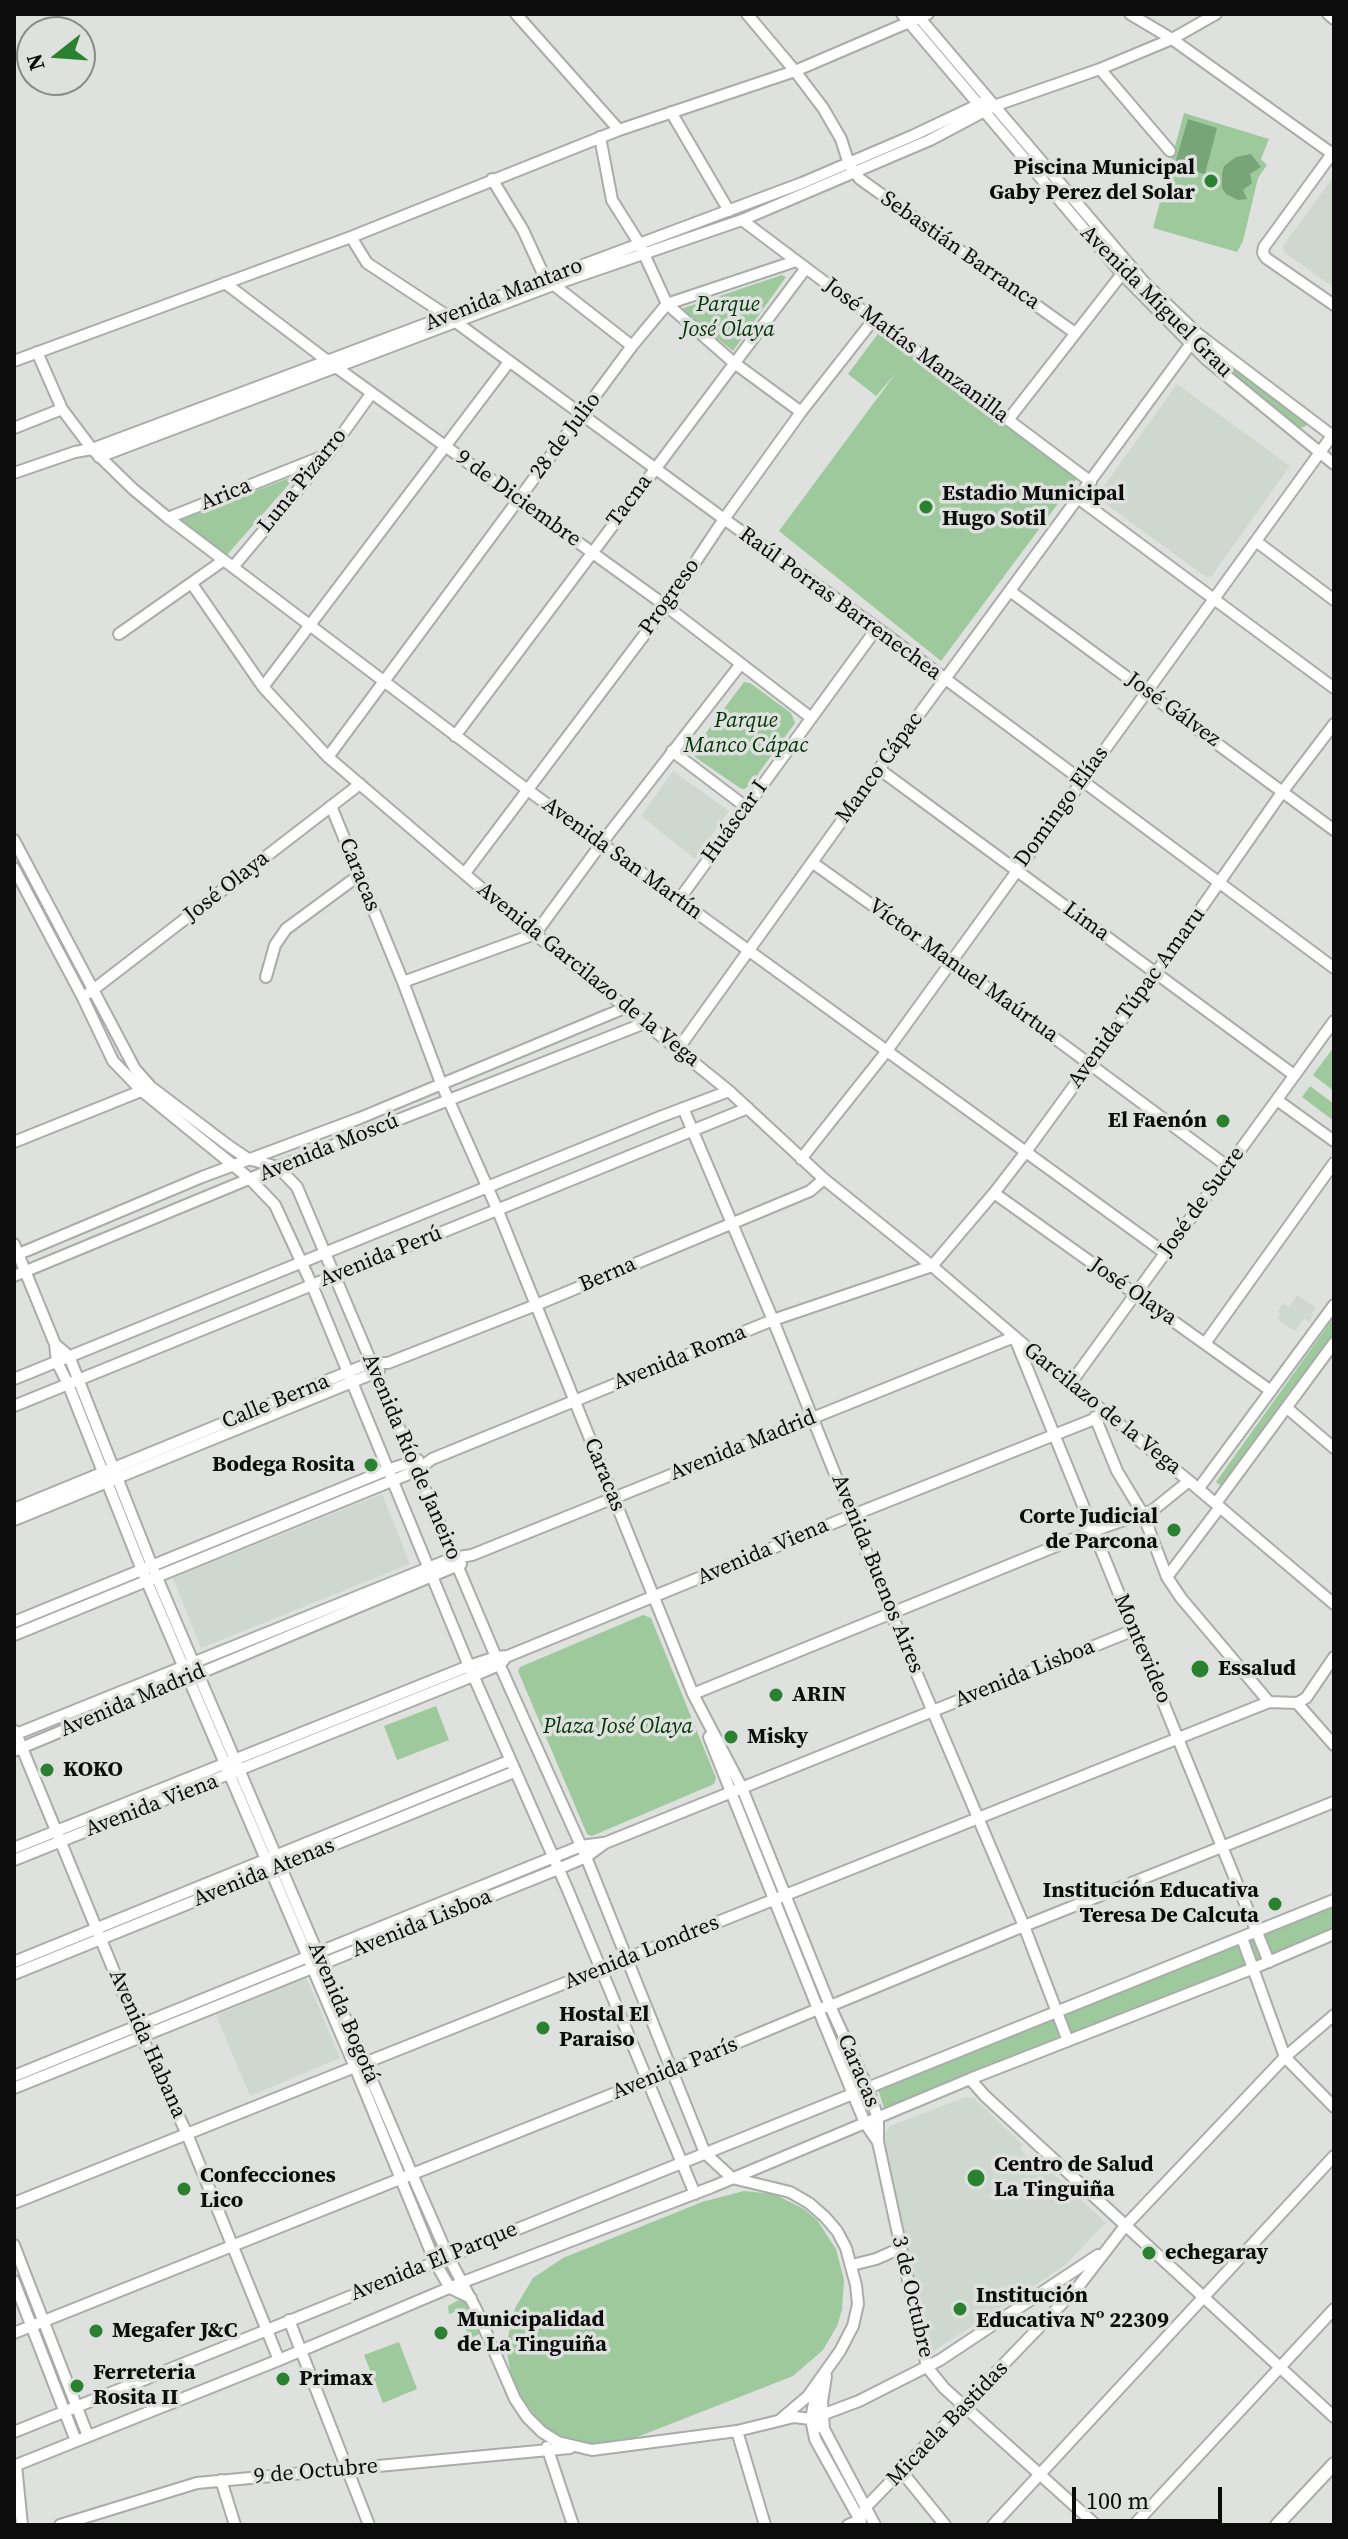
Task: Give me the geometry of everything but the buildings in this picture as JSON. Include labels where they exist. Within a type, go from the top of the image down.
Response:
[{"type":"main road","points":[[1277,2525],[1334,2464]]},
{"type":"street","points":[[516,14],[619,130]]},
{"type":"street","points":[[747,14],[823,108],[841,139],[852,169]]},
{"type":"street","points":[[1130,14],[1172,39],[1333,153],[1264,247],[1263,253],[1334,305]]},
{"type":"street","points":[[641,248],[742,220],[979,108],[1100,69],[1172,39],[1216,14]]},
{"type":"street","points":[[1328,14],[1334,19]]},
{"type":"street","points":[[14,361],[351,237],[600,137],[795,71],[915,16]]},
{"type":"street","name":"Avenida Miguel Grau","points":[[915,16],[991,103],[1125,270],[1198,334],[1333,435]]},
{"type":"street","name":"Avenida Miguel Grau","points":[[915,16],[979,108],[1191,344],[1334,464]]},
{"type":"street","points":[[1100,69],[1170,151]]},
{"type":"street","points":[[671,112],[729,211]]},
{"type":"street","points":[[600,137],[612,200],[641,248],[667,304],[733,362],[801,412]]},
{"type":"street","points":[[14,473],[75,452],[95,453],[641,248],[729,211],[852,169]]},
{"type":"street","name":"Sebastián Barranca","points":[[852,169],[873,188],[1075,333]]},
{"type":"street","points":[[492,179],[523,230],[549,282],[632,346]]},
{"type":"street","name":"José Matías Manzanilla","points":[[742,220],[1091,482]]},
{"type":"street","name":"Raúl Porras Barrenechea","points":[[351,237],[367,263],[452,319],[654,469],[877,628],[1334,968]]},
{"type":"street","points":[[667,304],[801,264]]},
{"type":"street","name":"Tacna","points":[[455,736],[733,362],[801,264]]},
{"type":"street","points":[[1008,420],[1125,270]]},
{"type":"street","name":"9 de Diciembre","points":[[225,283],[371,394],[666,606],[810,717]]},
{"type":"street","name":"28 de Julio","points":[[328,757],[632,346],[667,304]]},
{"type":"street","name":"Progreso","points":[[465,873],[666,606],[801,412],[874,319]]},
{"type":"street","name":"Manco Cápac","points":[[678,1049],[1198,334]]},
{"type":"street","name":"Avenida San Martín","points":[[37,352],[62,409],[95,453],[168,518],[678,901],[1165,1253]]},
{"type":"street","points":[[263,687],[509,362]]},
{"type":"street","name":"Luna Pizarro","points":[[119,634],[192,584],[228,564],[328,454],[371,394]]},
{"type":"street","points":[[14,428],[62,409]]},
{"type":"street","name":"Domingo Elías","points":[[801,1159],[886,1052],[1333,435]]},
{"type":"street","name":"Arica","points":[[168,518],[328,454]]},
{"type":"street","points":[[1079,499],[1334,688]]},
{"type":"street","points":[[1257,542],[1334,600]]},
{"type":"street","name":"Avenida Garcilazo de la Vega","points":[[192,584],[263,687],[328,757],[535,934],[729,1091],[824,1179],[1014,1337]]},
{"type":"street","name":"José Gálvez","points":[[1010,591],[1334,830]]},
{"type":"street","name":"Huáscar I","points":[[678,901],[877,628]]},
{"type":"street","points":[[403,982],[535,934],[740,665]]},
{"type":"street","name":"Avenida Túpac Amaru","points":[[932,1266],[1025,1153],[1334,724]]},
{"type":"street","points":[[672,751],[746,807]]},
{"type":"street","name":"Lima","points":[[879,769],[1294,1075]]},
{"type":"street","name":"José Olaya","points":[[83,998],[360,784]]},
{"type":"street","name":"Caracas","points":[[331,806],[441,1083],[498,1211],[693,1694],[742,1788],[830,2006],[867,2087],[878,2118],[878,2142]]},
{"type":"street","name":"Avenida Río de Janeiro","points":[[16,847],[146,1089],[248,1159],[278,1167],[297,1187],[414,1466],[583,1851],[708,2158]]},
{"type":"street","name":"Víctor Manuel Maúrtua","points":[[813,863],[1091,1063],[1227,1166]]},
{"type":"street","name":"Avenida Río de Janeiro","points":[[14,868],[113,1061],[250,1179],[275,1205],[312,1285],[471,1671],[695,2194]]},
{"type":"street","points":[[266,977],[275,945],[286,929],[358,876]]},
{"type":"street","name":"Avenida Moscú","points":[[15,1252],[360,1118],[627,1007]]},
{"type":"street","name":"José de Sucre","points":[[1070,1384],[1334,1021]]},
{"type":"street","name":"Avenida Moscú","points":[[19,1274],[278,1167],[645,1023]]},
{"type":"street","points":[[537,1043],[545,1061]]},
{"type":"street","points":[[14,1142],[146,1089]]},
{"type":"street","name":"Avenida Perú","points":[[14,1379],[729,1091]]},
{"type":"street","points":[[1277,1100],[1334,1141]]},
{"type":"street","name":"Avenida Buenos Aires","points":[[683,1108],[1024,1926],[1068,2041]]},
{"type":"street","name":"Avenida Perú","points":[[14,1406],[748,1108]]},
{"type":"street","points":[[360,1118],[369,1133]]},
{"type":"street","points":[[1206,1342],[1334,1163]]},
{"type":"street","name":"Berna","points":[[388,1363],[810,1191],[824,1179]]},
{"type":"street","name":"José Olaya","points":[[994,1193],[1271,1391]]},
{"type":"street","points":[[15,1252],[19,1274],[55,1344],[57,1362]]},
{"type":"street","name":"Avenida Roma","points":[[14,1622],[387,1470],[414,1466],[773,1320],[932,1266]]},
{"type":"street","points":[[878,2142],[865,2123],[730,1793],[693,1694],[1093,1531],[1153,1510],[1194,1485],[1271,1391],[1334,1305]]},
{"type":"street","name":"Garcilazo de la Vega","points":[[1014,1337],[1070,1384],[1101,1416],[1194,1485]]},
{"type":"street","name":"Avenida Madrid","points":[[15,1733],[192,1669],[1014,1337]]},
{"type":"street","name":"Montevideo","points":[[1014,1337],[1269,1962]]},
{"type":"street","points":[[1167,1577],[1334,1343]]},
{"type":"street","points":[[55,1344],[69,1356]]},
{"type":"street","name":"Avenida Bogotá","points":[[69,1356],[110,1475]]},
{"type":"street","name":"Avenida Bogotá","points":[[57,1362],[110,1475],[234,1774],[407,2176],[471,2298],[515,2399],[527,2417],[558,2442],[592,2450],[737,2431],[781,2419]]},
{"type":"street","name":"Calle Berna","points":[[110,1475],[352,1384],[388,1363]]},
{"type":"street","name":"Calle Berna","points":[[110,1475],[348,1372],[373,1369]]},
{"type":"street","points":[[1287,1408],[1334,1448]]},
{"type":"street","points":[[1101,1416],[1117,1471],[1143,1514],[1167,1577],[1181,1598],[1269,1702],[1297,1703],[1306,1698],[1334,1657]]},
{"type":"street","name":"Avenida Viena","points":[[14,1860],[59,1836],[229,1761],[498,1661],[1101,1416]]},
{"type":"street","name":"Avenida Roma","points":[[14,1635],[392,1481],[414,1466]]},
{"type":"street","points":[[14,1509],[110,1475]]},
{"type":"street","points":[[14,1520],[110,1475]]},
{"type":"street","points":[[1194,1485],[1334,1604]]},
{"type":"street","name":"Avenida Lisboa","points":[[315,1961],[553,1858],[605,1843],[1134,1630]]},
{"type":"street","name":"Avenida Madrid","points":[[18,1749],[192,1669]]},
{"type":"street","name":"Avenida Viena","points":[[14,1848],[59,1836],[234,1774],[471,1671]]},
{"type":"street","name":"Avenida Londres","points":[[14,2203],[1269,1702]]},
{"type":"street","points":[[1297,1703],[1334,1745]]},
{"type":"street","name":"Avenida Habana","points":[[15,1733],[18,1749],[59,1836],[139,2032],[187,2134],[279,2360]]},
{"type":"street","name":"Avenida Atenas","points":[[14,1974],[98,1935],[512,1767]]},
{"type":"street","name":"Avenida París","points":[[14,2333],[1334,1802]]},
{"type":"street","name":"Avenida Lisboa","points":[[14,2088],[139,2032],[315,1961],[558,1869],[583,1851]]},
{"type":"street","name":"Avenida El Parque","points":[[14,2432],[434,2259],[682,2162],[708,2158],[854,2092],[1334,1900]]},
{"type":"street","name":"Avenida El Parque","points":[[15,2466],[463,2282],[695,2194],[970,2079],[1334,1934]]},
{"type":"street","name":"Avenida Atenas","points":[[14,1962],[98,1935]]},
{"type":"street","points":[[1242,1938],[1285,2057],[1334,2107]]},
{"type":"street","name":"Micaela Bastidas","points":[[861,2523],[866,2507],[1078,2287],[1125,2226],[1285,2057],[1334,2015]]},
{"type":"street","name":"Avenida Lisboa","points":[[14,2076],[139,2032]]},
{"type":"street","points":[[970,2079],[1334,2417]]},
{"type":"street","name":"3 de Octubre","points":[[878,2142],[927,2367],[944,2388],[1096,2525]]},
{"type":"street","points":[[993,2525],[1334,2156]]},
{"type":"street","points":[[708,2158],[732,2178],[790,2192],[825,2217],[837,2231],[852,2265],[856,2314],[849,2337],[801,2404],[781,2419]]},
{"type":"street","points":[[708,2158],[712,2187]]},
{"type":"street","points":[[764,2164],[762,2171],[767,2187]]},
{"type":"street","name":"Avenida Bogotá","points":[[407,2176],[434,2259],[450,2288]]},
{"type":"street","points":[[14,2245],[88,2436]]},
{"type":"street","points":[[852,2265],[901,2248]]},
{"type":"street","points":[[781,2419],[816,2417],[859,2401],[927,2367],[1062,2281],[1106,2249]]},
{"type":"street","points":[[14,2281],[76,2441]]},
{"type":"street","points":[[450,2288],[471,2298]]},
{"type":"street","points":[[1134,2525],[1334,2309]]},
{"type":"street","points":[[289,2320],[369,2525]]},
{"type":"street","points":[[829,2368],[816,2417],[875,2525]]},
{"type":"street","points":[[819,2382],[815,2439],[861,2523],[848,2525]]},
{"type":"street","points":[[737,2431],[765,2525]]},
{"type":"street","points":[[542,2432],[573,2525]]},
{"type":"street","name":"9 de Octubre","points":[[60,2525],[197,2483],[576,2448]]},
{"type":"street","points":[[15,2466],[17,2514],[22,2525]]},
{"type":"street","points":[[902,2472],[945,2525]]},
{"type":"street","points":[[221,2480],[235,2525]]},
{"type":"shaded area","points":[[1188,119],[1217,128],[1205,174],[1174,167]]},
{"type":"shaded area","points":[[1251,154],[1261,167],[1250,174],[1252,183],[1243,190],[1247,199],[1238,200],[1222,188],[1222,173],[1224,166],[1236,157]]},
{"type":"shaded area","points":[[1334,179],[1334,288],[1284,252],[1283,246]]},
{"type":"shaded area","points":[[1177,384],[1290,466],[1211,577],[1206,577],[1096,497]]},
{"type":"shaded area","points":[[673,771],[729,811],[695,859],[641,816]]},
{"type":"shaded area","points":[[1297,1295],[1316,1308],[1309,1322],[1304,1319],[1295,1331],[1277,1319],[1283,1303],[1289,1307]]},
{"type":"shaded area","points":[[382,1494],[410,1564],[201,1648],[173,1578]]},
{"type":"shaded area","points":[[306,1977],[340,2058],[250,2096],[216,2015]]},
{"type":"shaded area","name":"Centro de Salud La Tinguiña","points":[[966,2097],[974,2098],[1023,2145],[1020,2149],[1032,2161],[1038,2159],[1106,2223],[1064,2266],[932,2352],[883,2137],[890,2126]]},
{"type":"green space","name":"Piscina Municipal Gaby Perez del Solar","points":[[1184,113],[1269,139],[1261,159],[1267,165],[1258,178],[1243,241],[1237,252],[1153,228]]},
{"type":"green space","name":"Parque José Olaya","points":[[782,275],[786,277],[733,351],[681,309]]},
{"type":"green space","name":"Estadio Municipal Hugo Sotil","points":[[880,331],[1077,478],[941,661],[779,531],[896,373],[876,396],[848,374]]},
{"type":"green space","points":[[1209,353],[1217,355],[1306,421],[1306,426],[1297,429]]},
{"type":"green space","points":[[297,475],[226,556],[181,520]]},
{"type":"green space","name":"Parque Manco Cápac","points":[[744,682],[750,683],[791,713],[795,723],[744,789],[695,757],[694,749]]},
{"type":"green space","points":[[1334,1047],[1334,1091],[1313,1075]]},
{"type":"green space","points":[[1310,1086],[1334,1104],[1334,1121],[1302,1097]]},
{"type":"green space","points":[[1334,1317],[1334,1334],[1223,1488],[1216,1482]]},
{"type":"green space","name":"Plaza José Olaya","points":[[643,1615],[651,1618],[716,1778],[714,1784],[592,1836],[587,1834],[518,1671],[520,1667]]},
{"type":"green space","points":[[436,1706],[449,1740],[397,1760],[384,1726]]},
{"type":"green space","points":[[1334,1896],[1334,1933],[885,2111],[878,2089]]},
{"type":"green space","points":[[744,2191],[774,2194],[804,2209],[817,2220],[836,2249],[844,2280],[842,2310],[823,2350],[793,2376],[622,2443],[592,2445],[575,2442],[541,2423],[524,2402],[511,2376],[507,2353],[515,2308],[533,2278],[563,2258],[702,2202]]},
{"type":"green space","points":[[466,2296],[479,2334],[470,2339],[458,2311],[449,2314],[448,2306]]},
{"type":"green space","points":[[399,2342],[417,2389],[383,2403],[364,2355]]},
{"type":"place","name":"Piscina Municipal Gaby Perez del Solar","points":[[1211,181]]},
{"type":"place","name":"Estadio Municipal Hugo Sotil","points":[[926,507]]},
{"type":"place","name":"El Faenón","points":[[1223,1121]]},
{"type":"place","name":"Bodega Rosita","points":[[371,1465]]},
{"type":"place","name":"Corte Judicial de Parcona","points":[[1174,1530]]},
{"type":"place","name":"Essalud","points":[[1200,1669]]},
{"type":"place","name":"ARIN","points":[[776,1695]]},
{"type":"place","name":"Misky","points":[[731,1737]]},
{"type":"place","name":"KOKO","points":[[47,1770]]},
{"type":"place","name":"Institución Educativa Teresa De Calcuta","points":[[1275,1904]]},
{"type":"place","name":"Hostal El Paraiso","points":[[543,2028]]},
{"type":"place","name":"Centro de Salud La Tinguiña","points":[[976,2178]]},
{"type":"place","name":"Confecciones Lico","points":[[184,2189]]},
{"type":"place","name":"echegaray","points":[[1149,2253]]},
{"type":"place","name":"Institución Educativa Nº 22309","points":[[960,2309]]},
{"type":"place","name":"Megafer J&C","points":[[96,2331]]},
{"type":"place","name":"Municipalidad de La Tinguiña","points":[[441,2333]]},
{"type":"place","name":"Primax","points":[[283,2379]]},
{"type":"place","name":"Ferreteria Rosita II","points":[[77,2386]]}]
